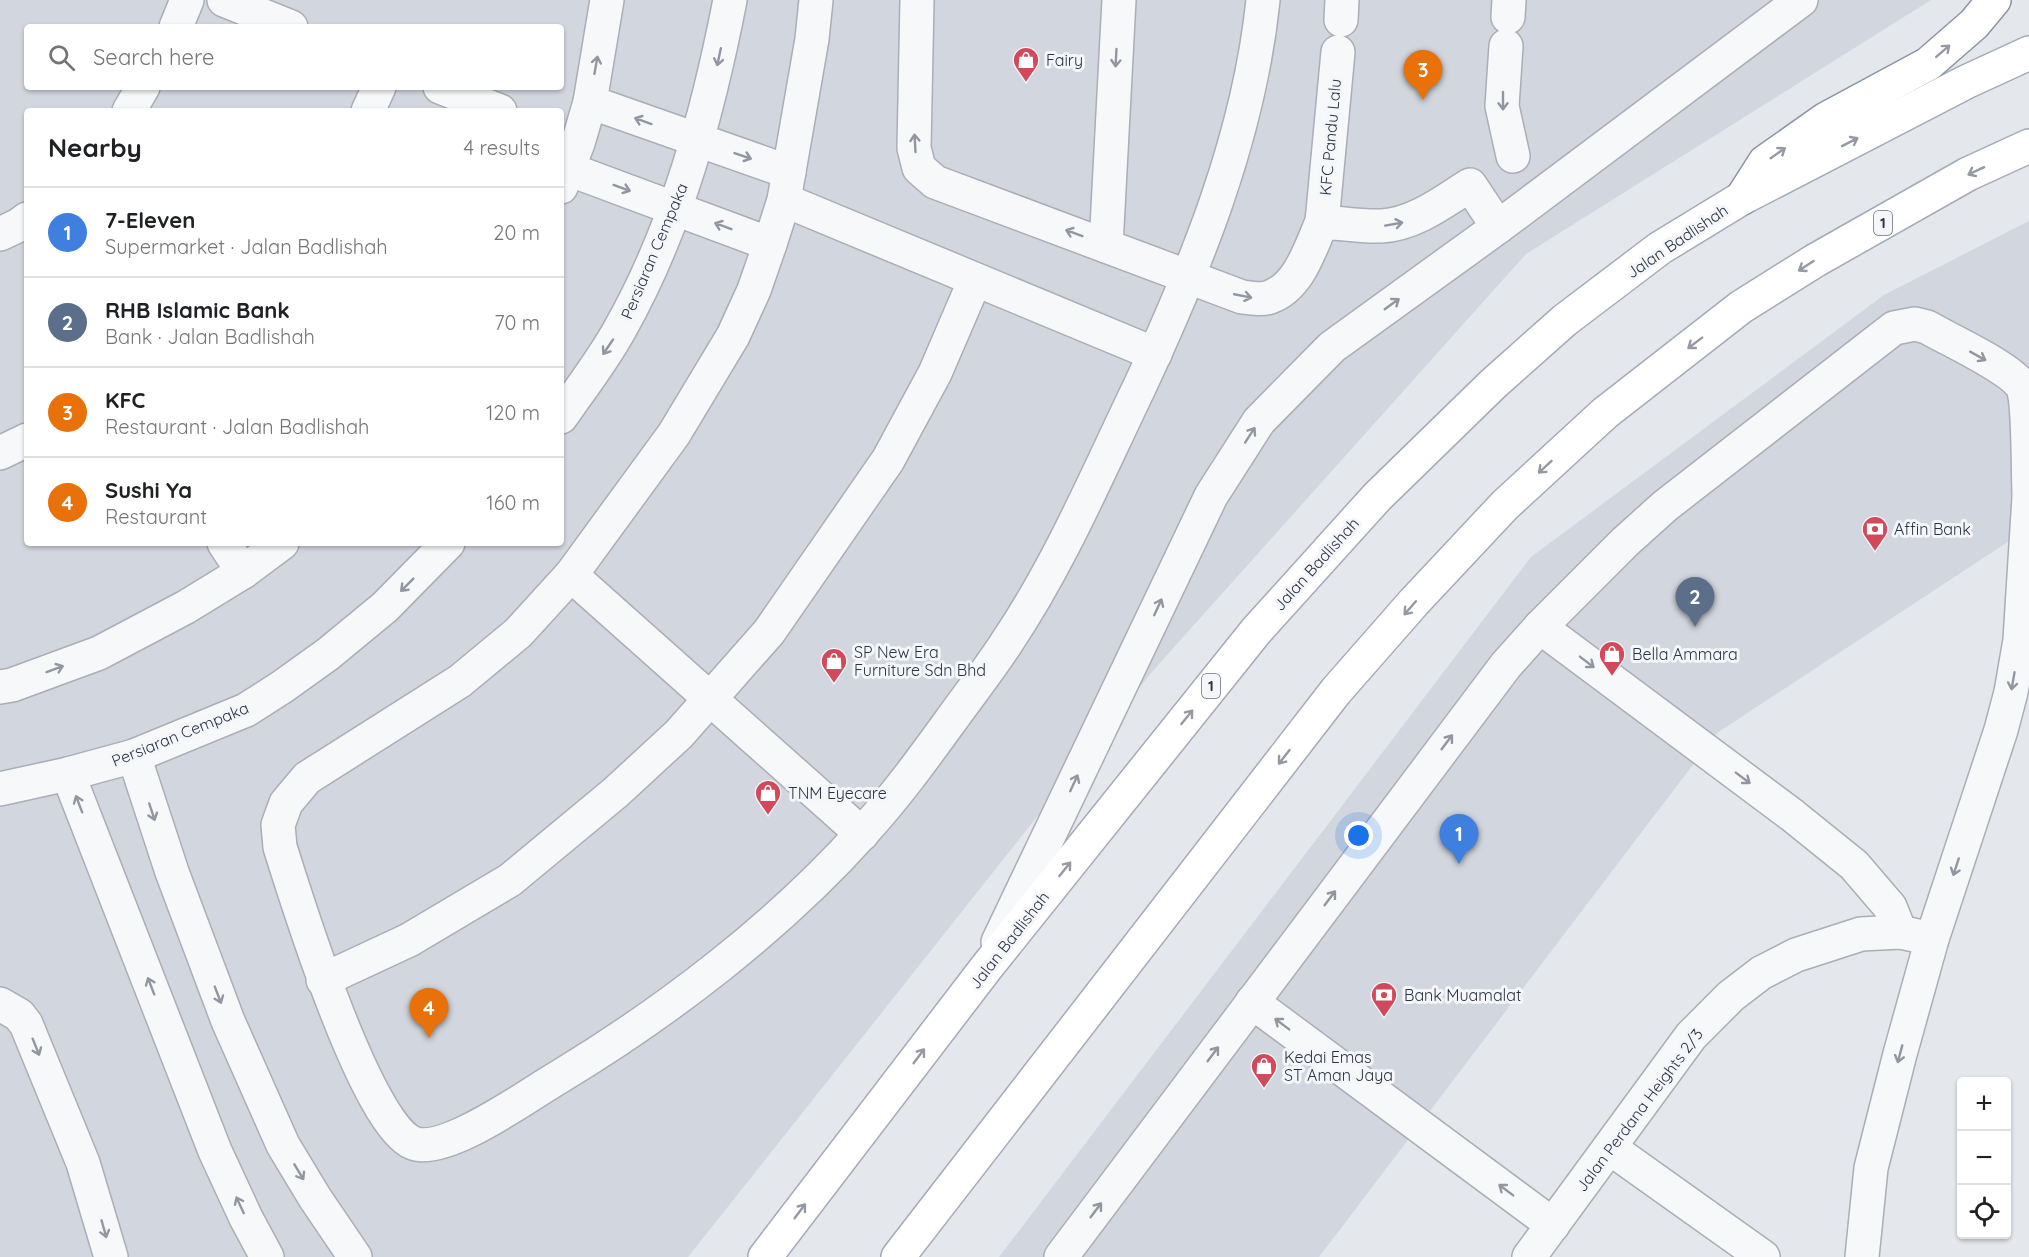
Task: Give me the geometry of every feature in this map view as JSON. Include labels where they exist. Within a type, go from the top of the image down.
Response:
[{"type":"main road","points":[[1742,198],[1765,162],[1826,119],[1928,64],[1974,24],[1994,0]]},
{"type":"main road","name":"Jalan Badlishah","points":[[765,1257],[986,968],[1256,631],[1377,497],[1493,384],[1565,320],[1660,248],[1742,198],[1966,82],[2029,52]]},
{"type":"main road","name":"1","points":[[898,1257],[1336,691],[1505,505],[1605,413],[1741,308],[1816,260],[1968,174],[2029,146]]},
{"type":"street","points":[[177,24],[187,0]]},
{"type":"street","points":[[224,0],[284,24]]},
{"type":"street","points":[[607,0],[590,102],[567,158],[676,208],[770,244]]},
{"type":"street","name":"Persiaran Cempaka","points":[[564,413],[619,332],[638,297],[676,208],[718,62],[730,0]]},
{"type":"street","points":[[816,0],[812,39],[787,186],[770,244],[754,290],[734,336],[674,434],[571,575],[518,633],[460,681],[306,778],[286,803],[278,825],[280,847],[323,980],[367,1081],[393,1128],[408,1142],[426,1147],[458,1138],[604,1050],[693,986],[761,931],[818,878],[862,834],[905,784],[1008,641],[1048,573],[1078,516],[1155,354],[1217,203],[1245,109],[1259,43],[1263,0]]},
{"type":"street","name":"KFC Pandu Lalu","points":[[917,0],[914,148],[919,168],[935,182],[1242,297],[1269,298],[1291,283],[1304,262],[1322,222],[1338,52]]},
{"type":"street","points":[[1107,246],[1119,0]]},
{"type":"street","points":[[986,968],[1211,496],[1259,421],[1332,347],[1498,227],[1801,0]]},
{"type":"street","points":[[1508,21],[1502,106],[1513,156]]},
{"type":"street","points":[[131,108],[141,90]]},
{"type":"street","points":[[369,108],[378,90]]},
{"type":"street","points":[[448,90],[492,108]]},
{"type":"street","points":[[590,102],[697,140],[975,280],[1155,354]]},
{"type":"street","points":[[1322,222],[1382,226],[1402,223],[1424,214],[1470,185],[1498,227]]},
{"type":"street","points":[[323,980],[409,940],[510,879],[615,793],[679,734],[769,632],[888,460],[935,373],[975,280]]},
{"type":"street","points":[[1061,1257],[1506,665],[1540,627],[1625,542],[1665,506],[1894,328],[1915,324],[1927,327],[2012,375],[2024,389],[2027,409],[2029,495],[2020,640],[2011,692],[2001,730],[1932,939],[1897,1064],[1871,1168],[1862,1257]]},
{"type":"street","points":[[0,453],[24,441]]},
{"type":"street","points":[[226,546],[243,572]]},
{"type":"street","points":[[0,687],[12,685],[99,653],[186,607],[243,572],[278,546]]},
{"type":"street","name":"Persiaran Cempaka","points":[[0,789],[134,756],[246,710],[328,654],[385,607],[445,546]]},
{"type":"street","points":[[571,575],[862,834]]},
{"type":"street","points":[[1540,627],[1792,815],[1854,865],[1890,907],[1900,932]]},
{"type":"street","points":[[134,756],[172,872],[220,1000],[283,1145],[355,1257]]},
{"type":"street","points":[[68,774],[215,1151],[267,1257]]},
{"type":"street","name":"Jalan Perdana Heights 2/3","points":[[1529,1257],[1691,1036],[1731,996],[1761,973],[1796,955],[1861,934],[1900,932],[1932,939]]},
{"type":"street","points":[[1252,1002],[1552,1225]]},
{"type":"street","points":[[0,1004],[19,1015],[26,1024],[83,1163],[111,1257]]},
{"type":"street","points":[[1610,1148],[1763,1257]]},
{"type":"shaded area","points":[[0,0],[1931,0],[1526,254],[1151,673],[688,1257],[0,1257]]},
{"type":"shaded area","points":[[2029,221],[2029,528],[1717,733],[1319,1257],[999,1257],[1531,557],[1884,295]]},
{"type":"place","name":"Fairy","points":[[1026,83]]},
{"type":"place","name":"KFC","points":[[1423,100]]},
{"type":"place","name":"Affin Bank","points":[[1875,552]]},
{"type":"place","name":"RHB Islamic Bank","points":[[1695,627]]},
{"type":"place","name":"Bella Ammara","points":[[1612,677]]},
{"type":"place","name":"SP New Era Furniture Sdn Bhd","points":[[834,684]]},
{"type":"place","name":"TNM Eyecare","points":[[768,816]]},
{"type":"place","name":"7-Eleven","points":[[1459,864]]},
{"type":"place","name":"Bank Muamalat","points":[[1384,1018]]},
{"type":"place","name":"Sushi Ya","points":[[429,1038]]},
{"type":"place","name":"Kedai Emas ST Aman Jaya","points":[[1264,1089]]}]
